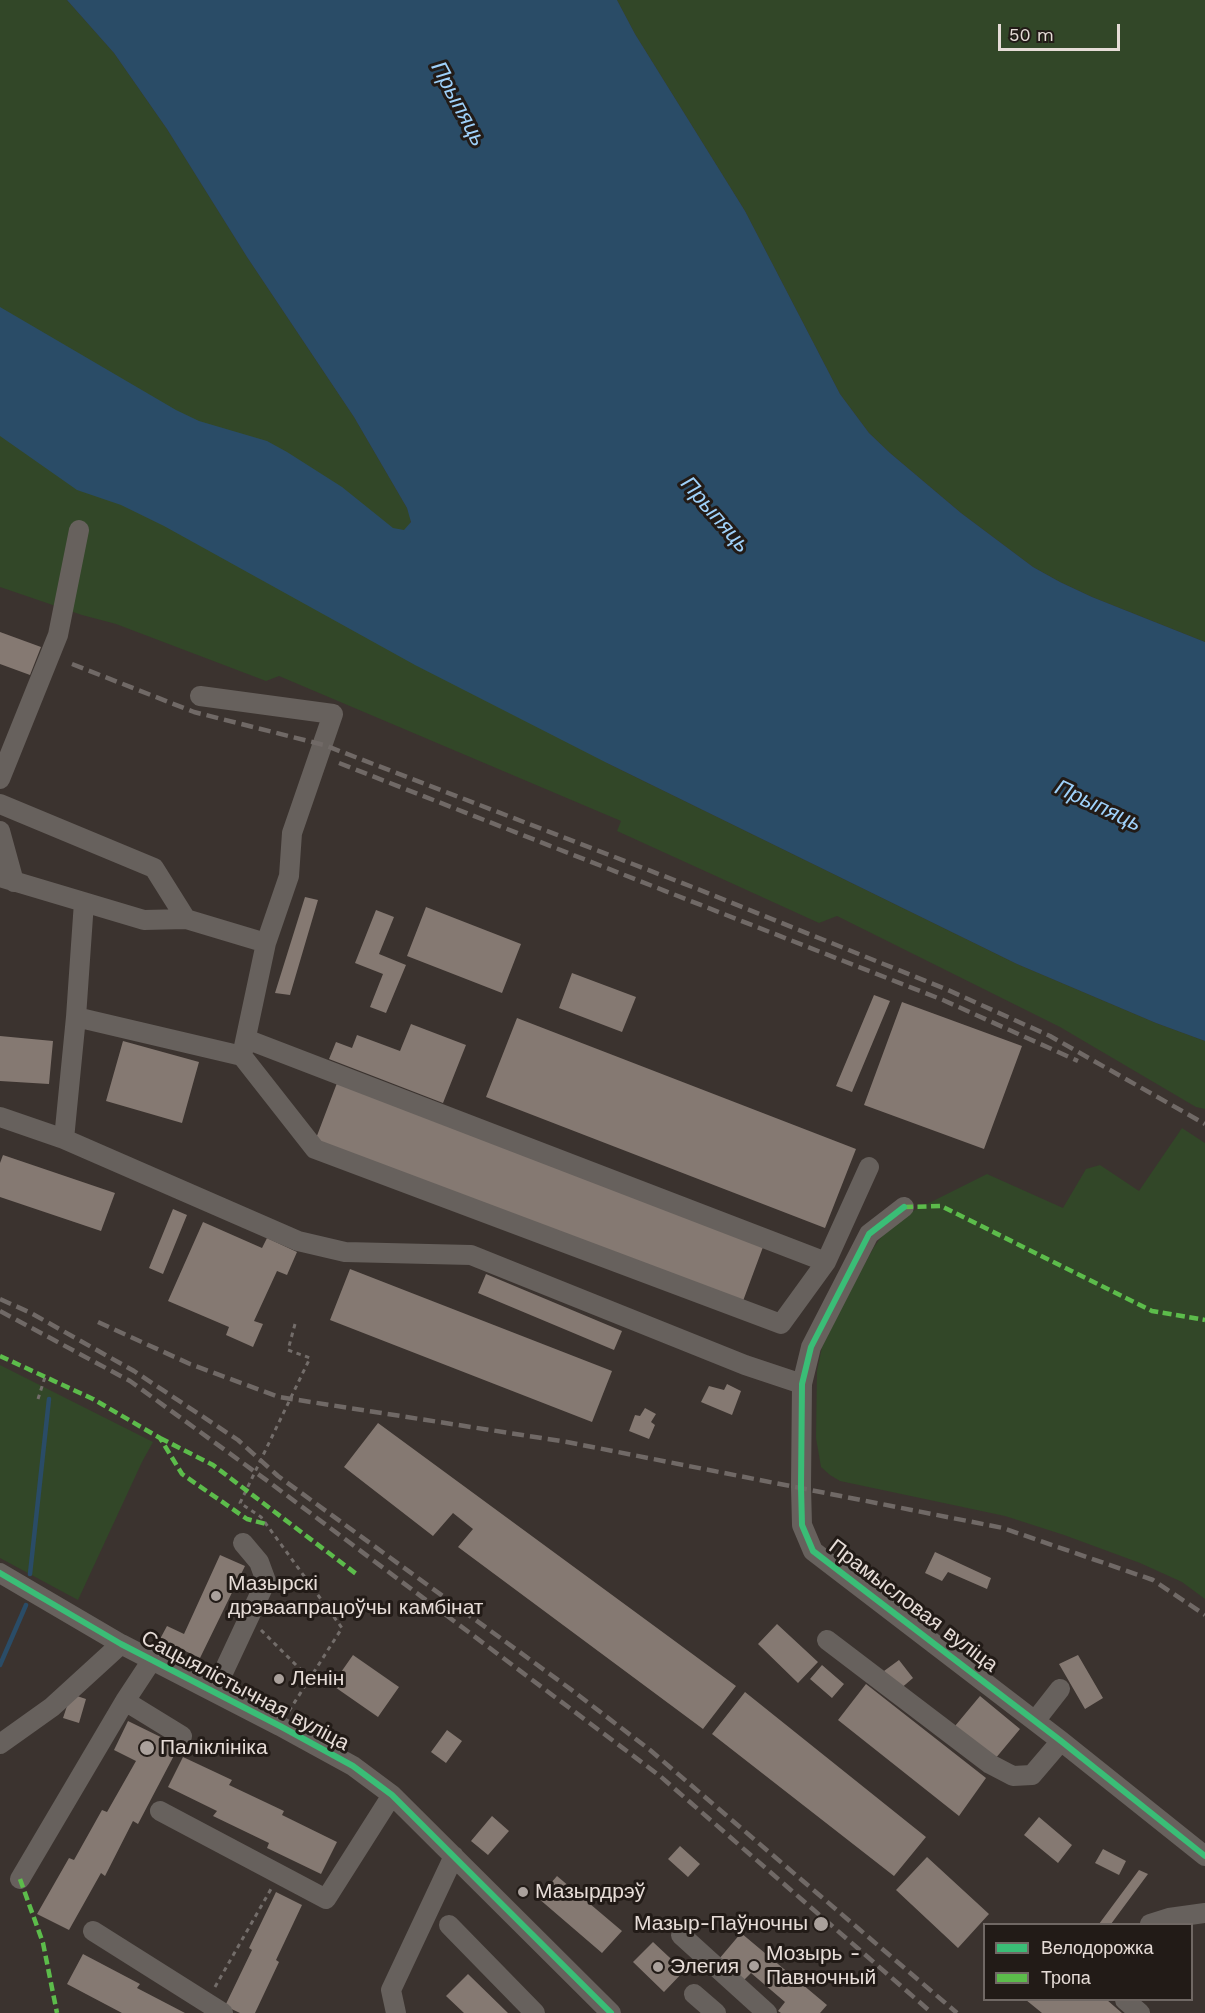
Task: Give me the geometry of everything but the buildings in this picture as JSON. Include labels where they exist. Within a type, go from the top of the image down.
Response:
[{"type":"street","points":[[0,779],[58,635],[79,530]]},
{"type":"street","points":[[200,696],[333,714],[292,833],[289,876],[266,943],[244,1048],[315,1149],[781,1324],[826,1262],[869,1167]]},
{"type":"street","points":[[0,804],[154,868],[186,919]]},
{"type":"street","points":[[0,831],[7,879],[144,920],[186,919],[266,943]]},
{"type":"street","points":[[64,1139],[84,902]]},
{"type":"street","points":[[76,1017],[244,1048],[826,1262]]},
{"type":"street","points":[[0,1118],[64,1139],[298,1241],[345,1252],[471,1255],[745,1365],[802,1384]]},
{"type":"street","name":"Прамысловая вуліца","points":[[904,1207],[869,1234],[811,1347],[802,1384],[802,1525],[813,1551],[1061,1740],[1205,1856]]},
{"type":"street","points":[[214,1692],[266,1581],[259,1562],[243,1543]]},
{"type":"street","name":"Сацыялістычная вуліца","points":[[0,1574],[121,1644],[353,1766],[392,1795],[611,2013]]},
{"type":"street","points":[[827,1640],[990,1764],[1013,1776],[1032,1775],[1061,1740]]},
{"type":"street","points":[[0,1744],[52,1707],[121,1644]]},
{"type":"street","points":[[20,1879],[125,1701],[152,1660]]},
{"type":"street","points":[[1035,1721],[1060,1689]]},
{"type":"street","points":[[125,1701],[182,1736]]},
{"type":"street","points":[[160,1811],[326,1899],[392,1795]]},
{"type":"street","points":[[396,2013],[391,1990],[454,1856]]},
{"type":"street","points":[[1153,1923],[1169,1918],[1205,1913]]},
{"type":"street","points":[[449,1925],[535,2013]]},
{"type":"street","points":[[93,1931],[223,2013]]},
{"type":"street","points":[[681,1935],[767,2013]]},
{"type":"street","points":[[694,1994],[716,2013]]},
{"type":"street","points":[[1126,2001],[1140,2013]]},
{"type":"path","points":[[280,1726],[342,1628],[261,1517],[240,1503],[310,1358],[288,1350],[295,1324]]},
{"type":"path","points":[[38,1399],[45,1377]]},
{"type":"path","points":[[249,1618],[310,1679]]},
{"type":"path","points":[[206,2002],[279,1874]]},
{"type":"green space","points":[[0,0],[67,0],[114,53],[167,129],[247,257],[354,417],[407,508],[411,518],[410,526],[607,763],[1017,964],[1156,1023],[1205,1041],[1205,1109],[1196,1107],[1060,1027],[837,916],[819,923],[617,831],[621,821],[279,676],[266,681],[116,624],[0,587]]},
{"type":"green space","points":[[617,0],[1205,0],[1205,642],[1092,597],[1033,567],[961,513],[869,433],[840,394],[745,211],[635,34]]},
{"type":"green space","points":[[1182,1128],[1205,1143],[1205,1599],[1182,1582],[1140,1563],[1064,1535],[1005,1516],[840,1481],[821,1467],[816,1438],[817,1371],[822,1347],[841,1306],[884,1233],[899,1219],[987,1174],[1063,1208],[1086,1169],[1100,1165],[1139,1191]]},
{"type":"green space","points":[[0,1365],[153,1442],[78,1600],[0,1558]]},
{"type":"water","name":"Прыпяць","points":[[67,0],[617,0],[635,34],[745,211],[840,394],[869,433],[961,513],[1033,567],[1092,597],[1205,642],[1205,1041],[1156,1023],[1017,964],[607,763],[415,665],[164,526],[121,505],[77,490],[0,436],[0,307],[176,410],[199,421],[267,441],[287,452],[342,487],[393,528],[404,530],[411,522],[407,508],[354,417],[247,257],[167,129],[114,53]]},
{"type":"waterway","points":[[30,1574],[49,1399]]},
{"type":"waterway","points":[[0,1665],[26,1605]]},
{"type":"railway","points":[[72,664],[194,712],[324,745],[695,888],[948,990],[1050,1036],[1205,1124]]},
{"type":"railway","points":[[339,763],[943,1000],[1078,1061]]},
{"type":"railway","points":[[0,1299],[31,1313],[134,1371],[238,1440],[278,1476],[569,1688],[650,1750],[957,2013]]},
{"type":"railway","points":[[0,1311],[130,1381],[269,1482],[660,1776],[932,2013]]},
{"type":"railway","points":[[98,1322],[190,1364],[279,1397],[567,1442],[1003,1528],[1153,1580],[1205,1615]]},
{"type":"marked path","points":[[904,1207],[941,1206],[1152,1311],[1205,1320]]},
{"type":"marked path","points":[[0,1356],[93,1399],[160,1438],[182,1474],[247,1519],[266,1524]]},
{"type":"marked path","points":[[160,1438],[213,1465],[359,1576]]},
{"type":"marked path","points":[[20,1879],[43,1943],[57,2013]]},
{"type":"cycle path","points":[[904,1207],[869,1234],[811,1347],[802,1384],[801,1487],[802,1525],[813,1551],[1061,1741],[1205,1856]]},
{"type":"cycle path","points":[[0,1573],[121,1644],[353,1766],[392,1795],[611,2013]]},
{"type":"place","name":"Мазырскі дрэваапрацоўчы камбінат","points":[[216,1596]]},
{"type":"place","name":"Ленін","points":[[279,1679]]},
{"type":"place","name":"Паліклініка","points":[[147,1748]]},
{"type":"place","name":"Мазырдрэў","points":[[523,1892]]},
{"type":"place","name":"Мазыр-Паўночны","points":[[821,1924]]},
{"type":"place","name":"Мозырь - Павночный","points":[[754,1966]]},
{"type":"place","name":"Элегия","points":[[658,1967]]}]
